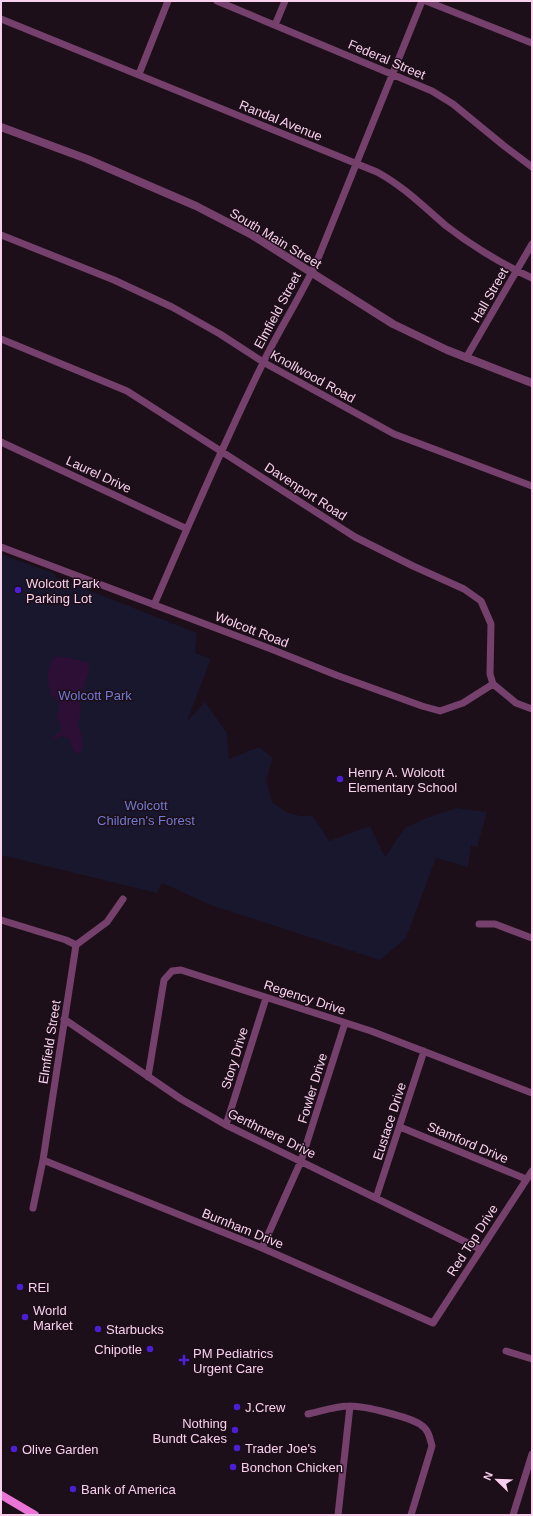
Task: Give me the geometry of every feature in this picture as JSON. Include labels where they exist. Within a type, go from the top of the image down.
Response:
[{"type":"main road","points":[[1,1495],[32,1514]]},
{"type":"street","points":[[139,74],[168,1]]},
{"type":"street","name":"Federal Street","points":[[217,1],[432,91],[453,104],[532,167]]},
{"type":"street","points":[[275,25],[285,1]]},
{"type":"street","name":"Elmfield Street","points":[[154,605],[221,451],[263,362],[311,272],[422,1]]},
{"type":"street","points":[[426,1],[532,43]]},
{"type":"street","name":"Randal Avenue","points":[[1,19],[377,172],[399,186],[446,225],[481,250],[516,271],[532,278]]},
{"type":"street","name":"South Main Street","points":[[1,127],[87,159],[185,200],[246,232],[393,324],[433,344],[532,383]]},
{"type":"street","name":"Knollwood Road","points":[[1,235],[145,294],[194,319],[263,362],[394,434],[532,486]]},
{"type":"street","name":"Hall Street","points":[[466,358],[532,244]]},
{"type":"street","name":"Davenport Road","points":[[1,339],[128,391],[355,536],[413,566],[464,589],[481,601],[491,624],[490,674],[493,684]]},
{"type":"street","name":"Laurel Drive","points":[[1,442],[187,529]]},
{"type":"street","name":"Wolcott Road","points":[[1,547],[336,675],[422,706],[440,711],[463,703],[493,684]]},
{"type":"street","points":[[493,684],[516,703],[532,709]]},
{"type":"street","points":[[1,920],[66,940],[76,945],[107,922],[123,899]]},
{"type":"street","points":[[479,924],[495,924],[532,938]]},
{"type":"street","name":"Elmfield Street","points":[[34,1208],[76,945]]},
{"type":"street","name":"Regency Drive","points":[[148,1077],[164,980],[172,971],[181,970],[345,1023],[424,1051],[532,1093]]},
{"type":"street","name":"Story Drive","points":[[226,1125],[266,998]]},
{"type":"street","name":"Gerthmere Drive","points":[[64,1019],[181,1099],[226,1125],[480,1249]]},
{"type":"street","name":"Fowler Drive","points":[[262,1248],[301,1161],[345,1023]]},
{"type":"street","name":"Eustace Drive","points":[[376,1198],[424,1051]]},
{"type":"street","name":"Stamford Drive","points":[[400,1127],[526,1179]]},
{"type":"street","name":"Burnham Drive","points":[[42,1160],[262,1248],[432,1323]]},
{"type":"street","name":"Red Top Drive","points":[[432,1323],[532,1171]]},
{"type":"street","points":[[506,1351],[532,1359]]},
{"type":"street","points":[[308,1414],[340,1406],[363,1407],[401,1417],[422,1425],[430,1436],[432,1446],[411,1515]]},
{"type":"street","points":[[338,1515],[350,1406]]},
{"type":"street","points":[[513,1515],[532,1454]]},
{"type":"green space","points":[[1,554],[55,574],[55,577],[197,633],[195,653],[211,659],[187,721],[205,702],[227,733],[229,759],[259,747],[273,758],[266,780],[272,802],[286,812],[300,816],[313,816],[329,841],[370,826],[385,857],[405,828],[424,819],[456,808],[487,812],[477,847],[471,845],[468,867],[436,858],[406,938],[380,960],[211,905],[162,883],[157,893],[1,855]]},
{"type":"shaded area","points":[[56,656],[88,663],[90,670],[86,679],[80,703],[81,710],[78,724],[83,747],[80,754],[74,751],[68,738],[62,736],[53,740],[53,737],[61,731],[60,722],[57,720],[60,702],[51,695],[48,680],[50,665]]},
{"type":"place","name":"Wolcott Park Parking Lot","points":[[18,590]]},
{"type":"place","name":"Henry A. Wolcott Elementary School","points":[[340,779]]},
{"type":"place","name":"REI","points":[[20,1287]]},
{"type":"place","name":"World Market","points":[[25,1317]]},
{"type":"place","name":"Starbucks","points":[[98,1329]]},
{"type":"place","name":"Chipotle","points":[[150,1349]]},
{"type":"place","name":"PM Pediatrics Urgent Care","points":[[184,1360]]},
{"type":"place","name":"J.Crew","points":[[237,1407]]},
{"type":"place","name":"Nothing Bundt Cakes","points":[[235,1430]]},
{"type":"place","name":"Trader Joe's","points":[[237,1448]]},
{"type":"place","name":"Olive Garden","points":[[14,1449]]},
{"type":"place","name":"Bonchon Chicken","points":[[233,1467]]},
{"type":"place","name":"Bank of America","points":[[73,1489]]},
{"type":"park label","name":"Wolcott Park","points":[[95,695]]},
{"type":"park label","name":"Wolcott Children's Forest","points":[[146,812]]}]
